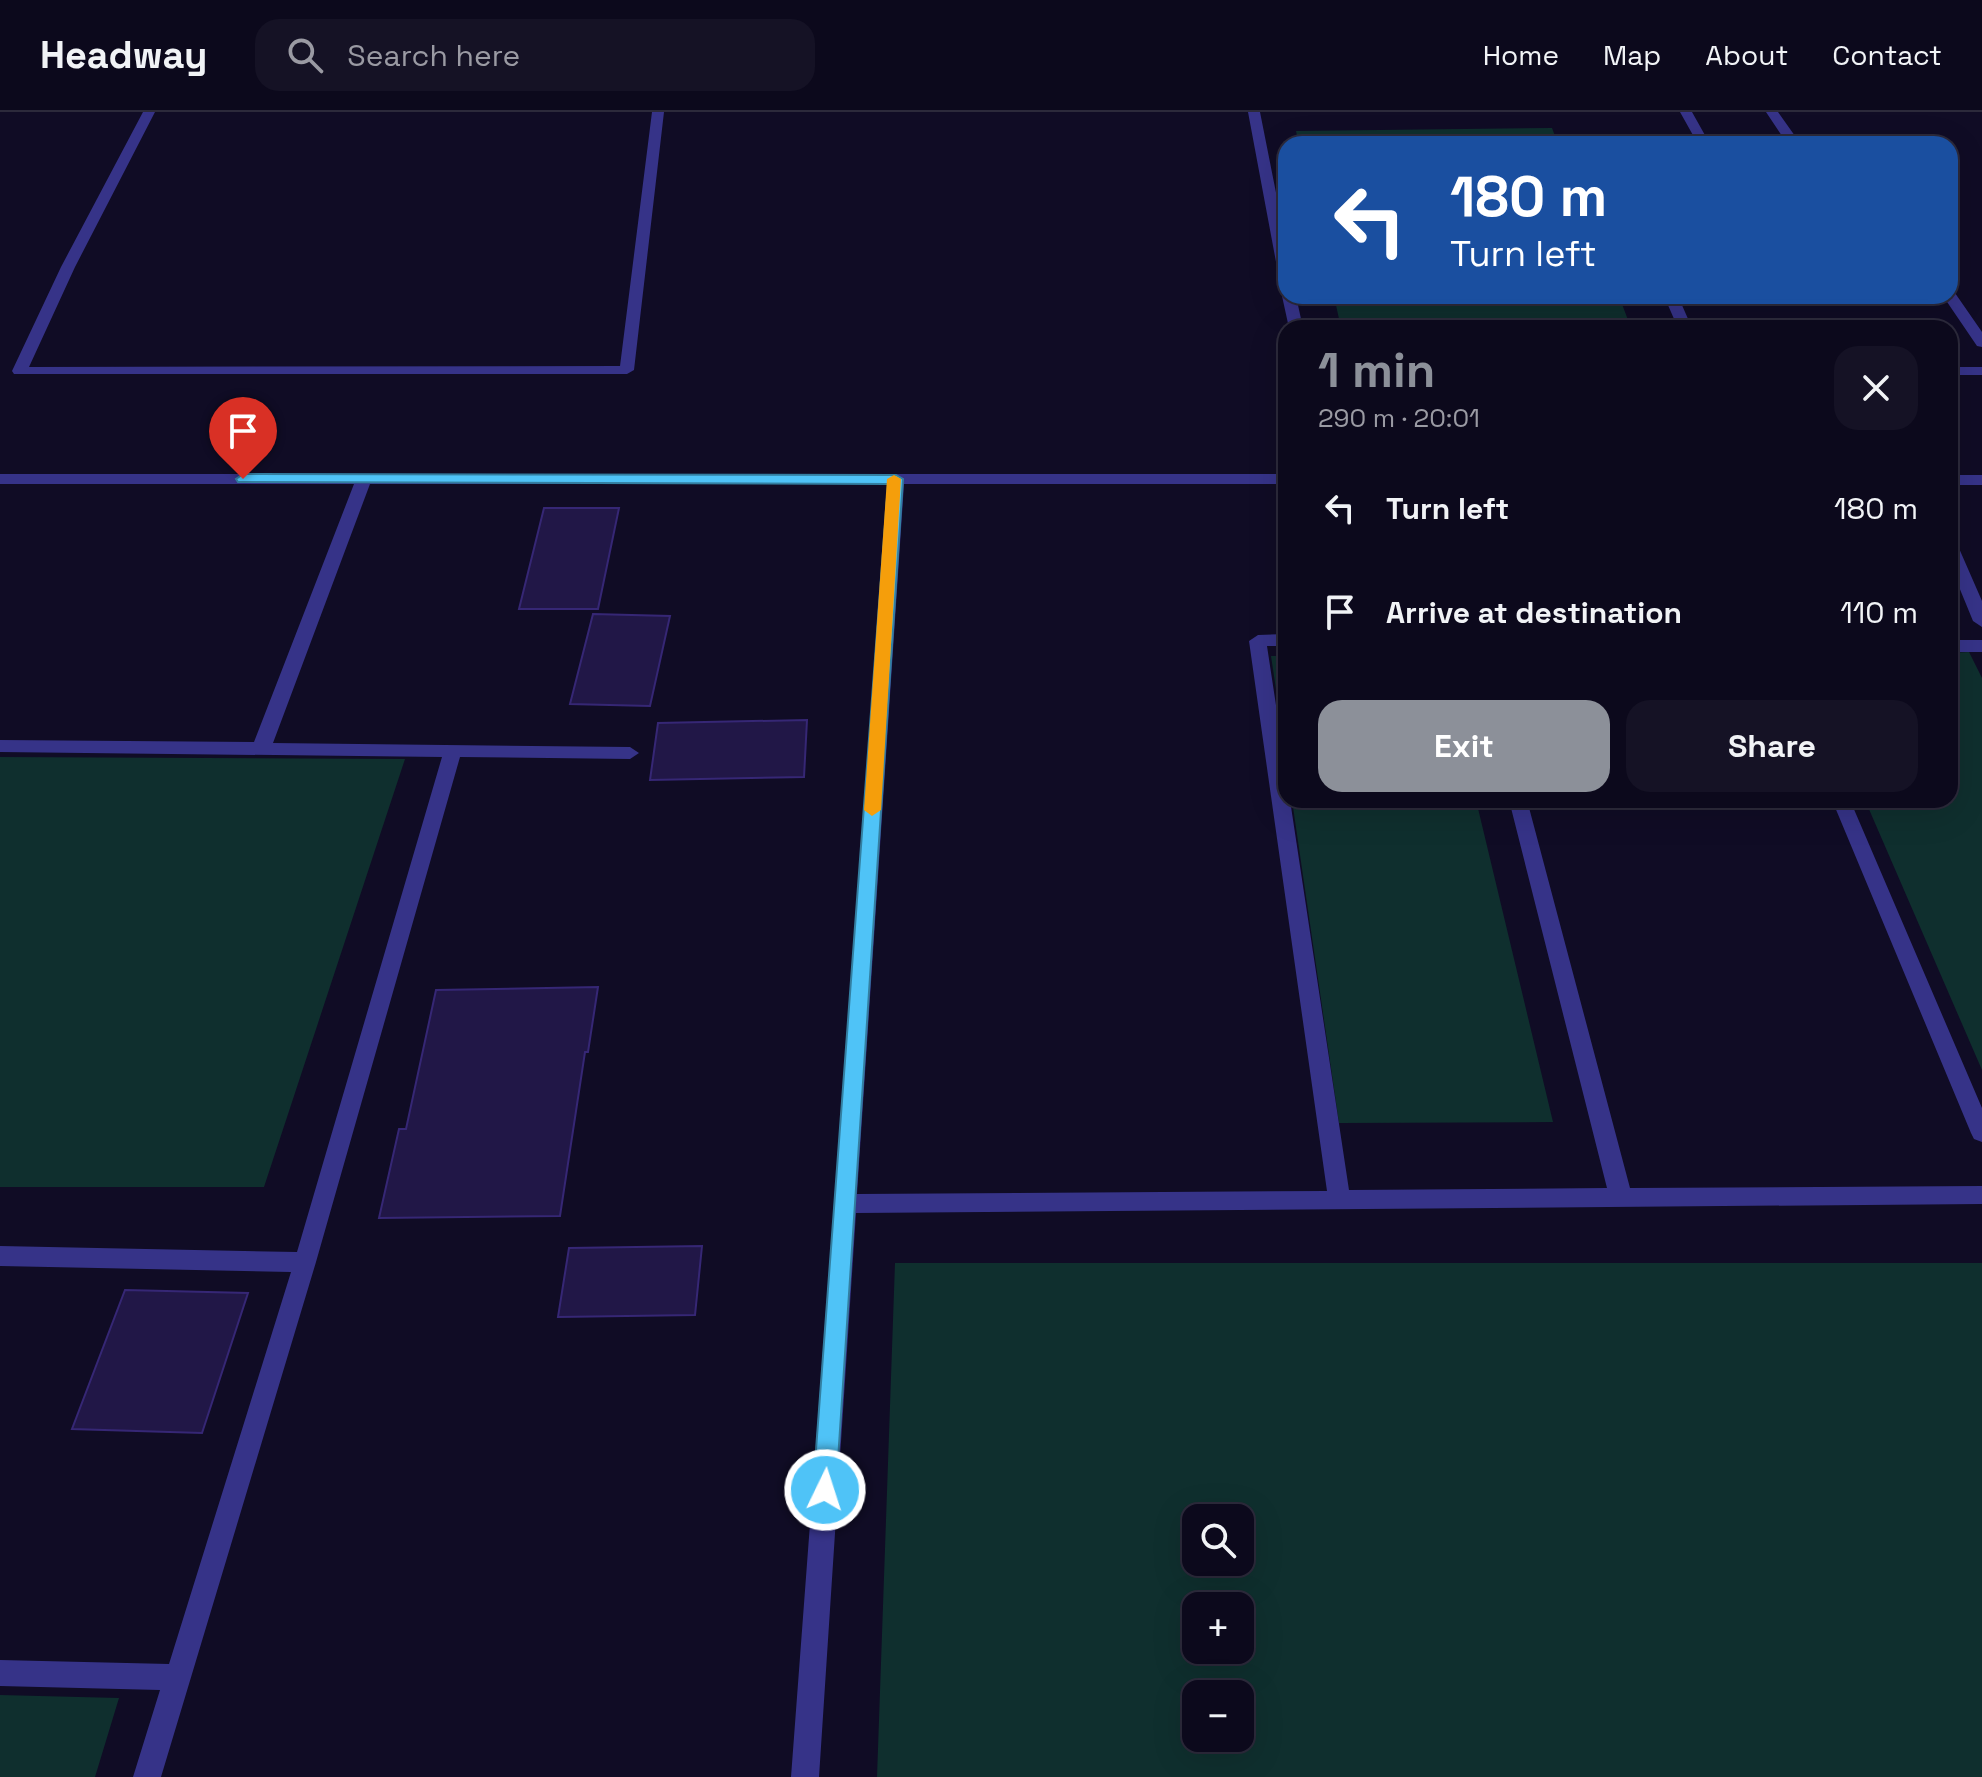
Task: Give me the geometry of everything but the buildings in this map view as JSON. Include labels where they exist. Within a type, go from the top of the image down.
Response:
[{"type":"street","points":[[149,112],[68,267],[19,371],[627,370],[658,112]]},
{"type":"street","points":[[1254,112],[1278,236]]},
{"type":"street","points":[[1686,112],[1699,136]]},
{"type":"street","points":[[1772,112],[1788,136]]},
{"type":"street","points":[[1955,304],[1982,343]]},
{"type":"street","points":[[1958,371],[1982,371]]},
{"type":"street","points":[[0,479],[1278,479]]},
{"type":"street","points":[[261,749],[364,479]]},
{"type":"street","points":[[805,1777],[896,479]]},
{"type":"street","points":[[1958,480],[1982,480]]},
{"type":"street","points":[[1958,565],[1982,621]]},
{"type":"street","points":[[1278,640],[1258,641],[1278,779]]},
{"type":"street","points":[[1958,646],[1982,646]]},
{"type":"street","points":[[0,746],[630,753]]},
{"type":"street","points":[[147,1777],[175,1677],[305,1262],[453,751]]},
{"type":"street","points":[[1282,808],[1339,1200]]},
{"type":"street","points":[[1520,808],[1621,1198]]},
{"type":"street","points":[[1844,808],[1982,1133]]},
{"type":"street","points":[[844,1204],[1982,1195]]},
{"type":"street","points":[[0,1256],[305,1262]]},
{"type":"street","points":[[0,1673],[175,1677]]},
{"type":"green space","points":[[1552,128],[1555,136],[1297,136],[1296,131]]},
{"type":"green space","points":[[1336,304],[1622,304],[1628,320],[1339,320]]},
{"type":"green space","points":[[1969,652],[1982,678],[1982,1070],[1868,808],[1958,808],[1958,653]]},
{"type":"green space","points":[[1271,656],[1278,656],[1278,703]]},
{"type":"green space","points":[[0,757],[405,759],[264,1187],[0,1187]]},
{"type":"green space","points":[[1293,808],[1478,808],[1553,1122],[1339,1123]]},
{"type":"green space","points":[[895,1263],[1982,1263],[1982,1777],[877,1777]]},
{"type":"green space","points":[[0,1695],[119,1698],[95,1777],[0,1777]]},
{"type":"slow traffic","points":[[872,810],[894,479]]},
{"type":"route","points":[[243,479],[896,479],[825,1490]]}]
